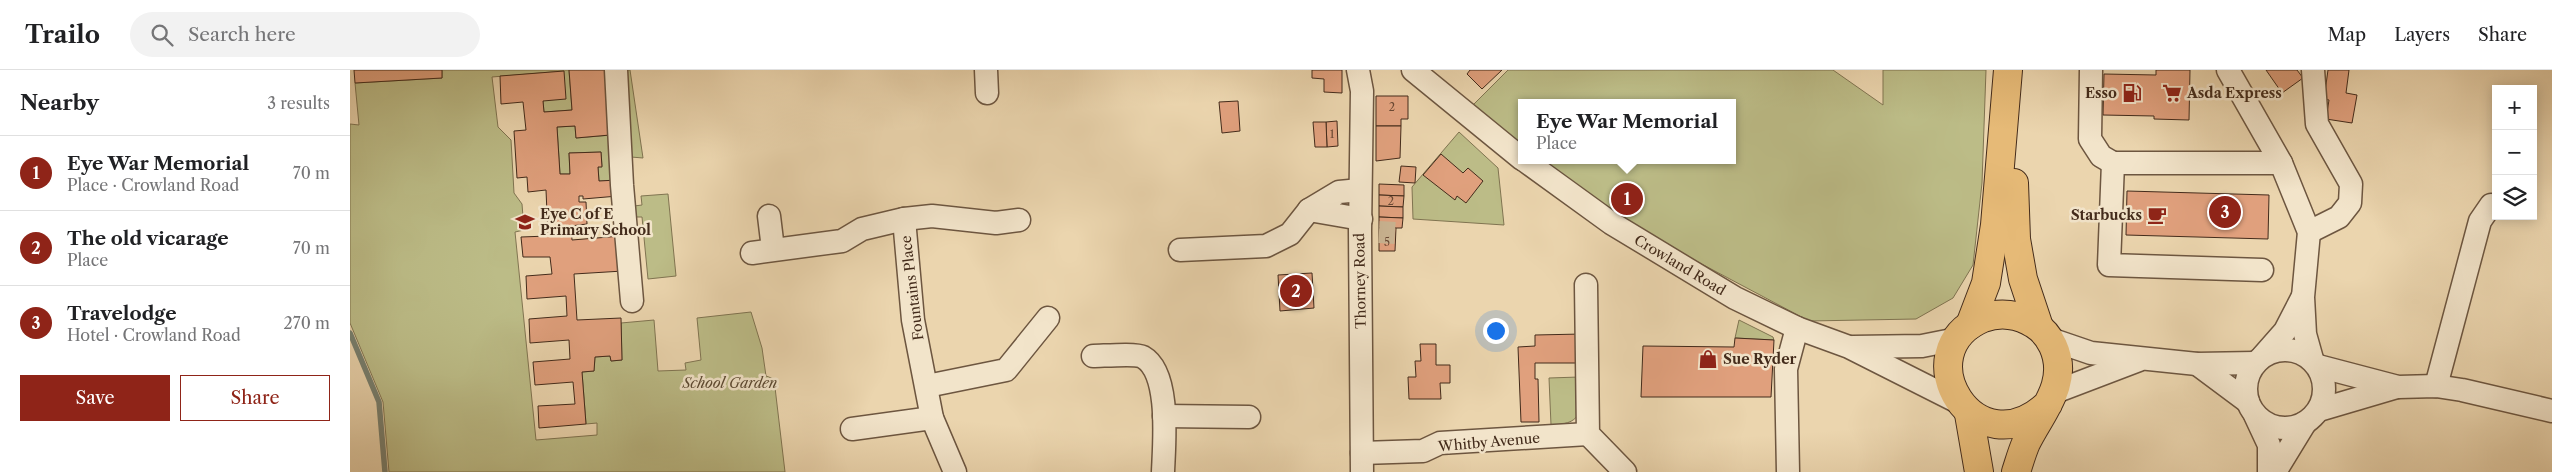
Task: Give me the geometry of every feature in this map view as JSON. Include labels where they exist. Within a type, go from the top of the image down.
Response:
[{"type":"highway","points":[[1979,472],[1964,408],[1950,387],[1948,371],[1950,354],[1964,332],[1986,283],[1995,225],[2007,82]]},
{"type":"highway","points":[[2007,82],[2016,239],[2022,279],[2044,333],[2057,356],[2059,374],[2051,398],[2026,444],[2016,472]]},
{"type":"highway","points":[[1964,332],[1984,318],[1999,314],[2014,315],[2044,333]]},
{"type":"highway","points":[[1964,408],[1985,423],[2002,426],[2020,423],[2035,416],[2051,398]]},
{"type":"street","points":[[616,70],[632,301]]},
{"type":"street","points":[[986,70],[987,93]]},
{"type":"street","name":"Thorney Road","points":[[1362,463],[1366,227],[1360,190],[1360,80],[1377,70]]},
{"type":"street","points":[[2091,70],[2090,139],[2101,156],[2112,163],[2281,163]]},
{"type":"street","points":[[2228,70],[2281,163],[2309,232],[2303,297],[2305,334],[2324,387],[2324,398],[2275,472]]},
{"type":"street","points":[[2309,232],[2339,217],[2350,203],[2351,184],[2317,124],[2313,70]]},
{"type":"street","name":"Crowland Road","points":[[1412,71],[1518,156]]},
{"type":"street","points":[[2112,163],[2109,265],[2262,270]]},
{"type":"street","name":"Crowland Road","points":[[1528,164],[1690,281],[1735,298],[1797,328],[1849,347],[1964,408]]},
{"type":"street","points":[[1180,250],[1266,246],[1290,234],[1309,210],[1339,192],[1360,190]]},
{"type":"street","points":[[2436,386],[2480,221],[2491,206]]},
{"type":"street","points":[[1309,210],[1366,227]]},
{"type":"street","name":"Fountains Place","points":[[769,216],[763,251],[842,241],[862,229],[904,219],[932,216],[996,223],[1018,220]]},
{"type":"street","name":"Fountains Place","points":[[904,219],[913,320],[932,418],[955,472]]},
{"type":"street","points":[[1586,285],[1588,434],[1625,472]]},
{"type":"street","points":[[2269,472],[2269,445],[2252,408],[2246,382],[2259,359],[2285,331],[2303,297]]},
{"type":"street","points":[[927,386],[1006,370],[1048,318]]},
{"type":"street","points":[[1788,472],[1786,369],[1797,328]]},
{"type":"street","name":"Crowland Road","points":[[1849,347],[1922,346],[1964,332]]},
{"type":"street","points":[[2044,333],[2091,352],[2197,364],[2259,359],[2283,349],[2298,352],[2315,363],[2398,387]]},
{"type":"street","points":[[1093,356],[1141,356],[1150,363],[1160,384],[1164,416],[1163,472]]},
{"type":"street","points":[[2051,398],[2142,358]]},
{"type":"street","points":[[2197,364],[2273,426],[2290,428],[2312,416],[2398,387],[2436,386],[2496,397],[2552,411]]},
{"type":"street","points":[[1164,416],[1249,417]]},
{"type":"street","points":[[852,429],[932,418]]},
{"type":"street","name":"Whitby Avenue","points":[[1362,463],[1423,451],[1440,443],[1588,434]]},
{"type":"green space","name":"Eye C of E Primary School","points":[[442,70],[569,70],[572,110],[544,112],[543,101],[564,71],[492,77],[498,127],[511,140],[514,193],[522,204],[524,230],[515,232],[536,440],[597,435],[597,423],[586,424],[582,372],[594,371],[595,357],[610,356],[611,361],[622,360],[621,323],[654,320],[658,371],[686,370],[685,363],[701,360],[697,318],[751,312],[762,348],[766,376],[774,379],[785,472],[389,472],[383,402],[350,323],[350,124],[359,125],[355,83],[442,78]]},
{"type":"green space","points":[[624,70],[630,70],[643,158],[631,157]]},
{"type":"green space","points":[[1508,70],[1833,70],[1883,105],[1883,70],[1986,70],[1982,183],[1973,265],[1953,298],[1916,319],[1809,321],[1647,235],[1540,164],[1736,164],[1736,99],[1518,99],[1518,149],[1470,108]]},
{"type":"green space","points":[[575,126],[576,138],[612,135],[617,180],[599,181],[598,167],[602,166],[601,152],[569,153],[570,174],[560,174],[557,127]]},
{"type":"green space","points":[[1459,132],[1498,168],[1504,225],[1413,219],[1412,187]]},
{"type":"green space","points":[[668,194],[676,276],[648,279],[642,217],[636,217],[634,206],[642,205],[641,196]]},
{"type":"green space","points":[[1739,320],[1773,337],[1774,340],[1735,338]]},
{"type":"green space","points":[[1579,377],[1579,412],[1571,421],[1551,425],[1549,378]]},
{"type":"building","points":[[354,70],[442,70],[442,78],[355,83]]},
{"type":"building","points":[[569,70],[607,70],[610,135],[576,138],[575,126],[557,127],[560,174],[570,174],[569,153],[601,152],[602,167],[598,167],[599,181],[617,180],[618,196],[583,199],[583,196],[579,196],[579,202],[586,202],[587,224],[571,226],[572,240],[621,236],[623,271],[574,274],[577,320],[621,318],[622,360],[611,361],[610,356],[595,357],[594,371],[582,372],[586,424],[539,428],[538,406],[575,404],[573,382],[535,385],[533,362],[570,359],[569,340],[530,343],[529,319],[567,316],[566,296],[527,299],[526,276],[552,274],[550,257],[523,257],[521,237],[548,236],[546,190],[528,192],[527,177],[517,178],[514,131],[526,130],[523,102],[501,104],[500,76],[564,71],[566,99],[543,101],[544,112],[572,110]]},
{"type":"building","points":[[1312,70],[1342,70],[1342,93],[1324,92],[1324,79],[1312,78]]},
{"type":"building","points":[[1470,70],[1502,70],[1482,89],[1467,74]]},
{"type":"building","points":[[2156,70],[2190,70],[2189,120],[2154,119],[2154,116],[2103,115],[2104,74],[2156,75]]},
{"type":"building","points":[[2266,70],[2297,70],[2303,78],[2282,93]]},
{"type":"building","points":[[2328,70],[2349,70],[2346,93],[2357,95],[2352,123],[2326,119],[2329,100],[2324,99]]},
{"type":"building","points":[[1376,96],[1408,96],[1408,119],[1401,119],[1401,126],[1376,126]]},
{"type":"building","points":[[1238,101],[1240,131],[1222,133],[1219,102]]},
{"type":"building","points":[[1337,121],[1338,146],[1327,147],[1326,122]]},
{"type":"building","points":[[1313,122],[1326,122],[1327,147],[1315,147]]},
{"type":"building","points":[[1376,126],[1401,126],[1400,158],[1376,161]]},
{"type":"building","points":[[1441,154],[1463,173],[1468,168],[1483,181],[1466,203],[1457,196],[1455,200],[1423,175]]},
{"type":"building","points":[[1401,166],[1416,167],[1415,183],[1399,182]]},
{"type":"building","points":[[1379,184],[1404,185],[1404,196],[1379,195]]},
{"type":"building","points":[[2127,191],[2269,195],[2268,239],[2126,235]]},
{"type":"building","points":[[1379,195],[1404,196],[1403,207],[1379,206]]},
{"type":"building","points":[[1379,206],[1403,207],[1403,218],[1379,217]]},
{"type":"building","points":[[1379,217],[1403,218],[1402,228],[1379,228]]},
{"type":"building","points":[[1379,228],[1396,228],[1395,251],[1379,251]]},
{"type":"building","points":[[1312,273],[1314,308],[1280,311],[1278,275]]},
{"type":"building","points":[[1582,334],[1582,363],[1535,363],[1535,379],[1538,379],[1539,422],[1521,422],[1518,347],[1535,346],[1535,335]]},
{"type":"building","name":"Sue Ryder","points":[[1735,338],[1774,340],[1771,397],[1641,397],[1643,346],[1734,347]]},
{"type":"building","points":[[1420,344],[1436,344],[1436,365],[1450,365],[1450,383],[1440,383],[1441,399],[1409,399],[1408,377],[1416,377],[1415,361],[1421,361]]},
{"type":"waterway","points":[[350,333],[379,402],[385,472]]},
{"type":"tunnel","points":[[1379,232],[1395,233]]},
{"type":"place","name":"Esso","points":[[2132,93]]},
{"type":"place","name":"Asda Express","points":[[2172,93]]},
{"type":"place","name":"Eye War Memorial","points":[[1627,199]]},
{"type":"place","name":"Travelodge","points":[[2225,212]]},
{"type":"place","name":"Starbucks","points":[[2157,215]]},
{"type":"place","name":"Eye C of E Primary School","points":[[525,222]]},
{"type":"place","name":"The old vicarage","points":[[1296,291]]},
{"type":"place","name":"Sue Ryder","points":[[1708,359]]},
{"type":"park label","name":"School Garden","points":[[730,383]]}]
